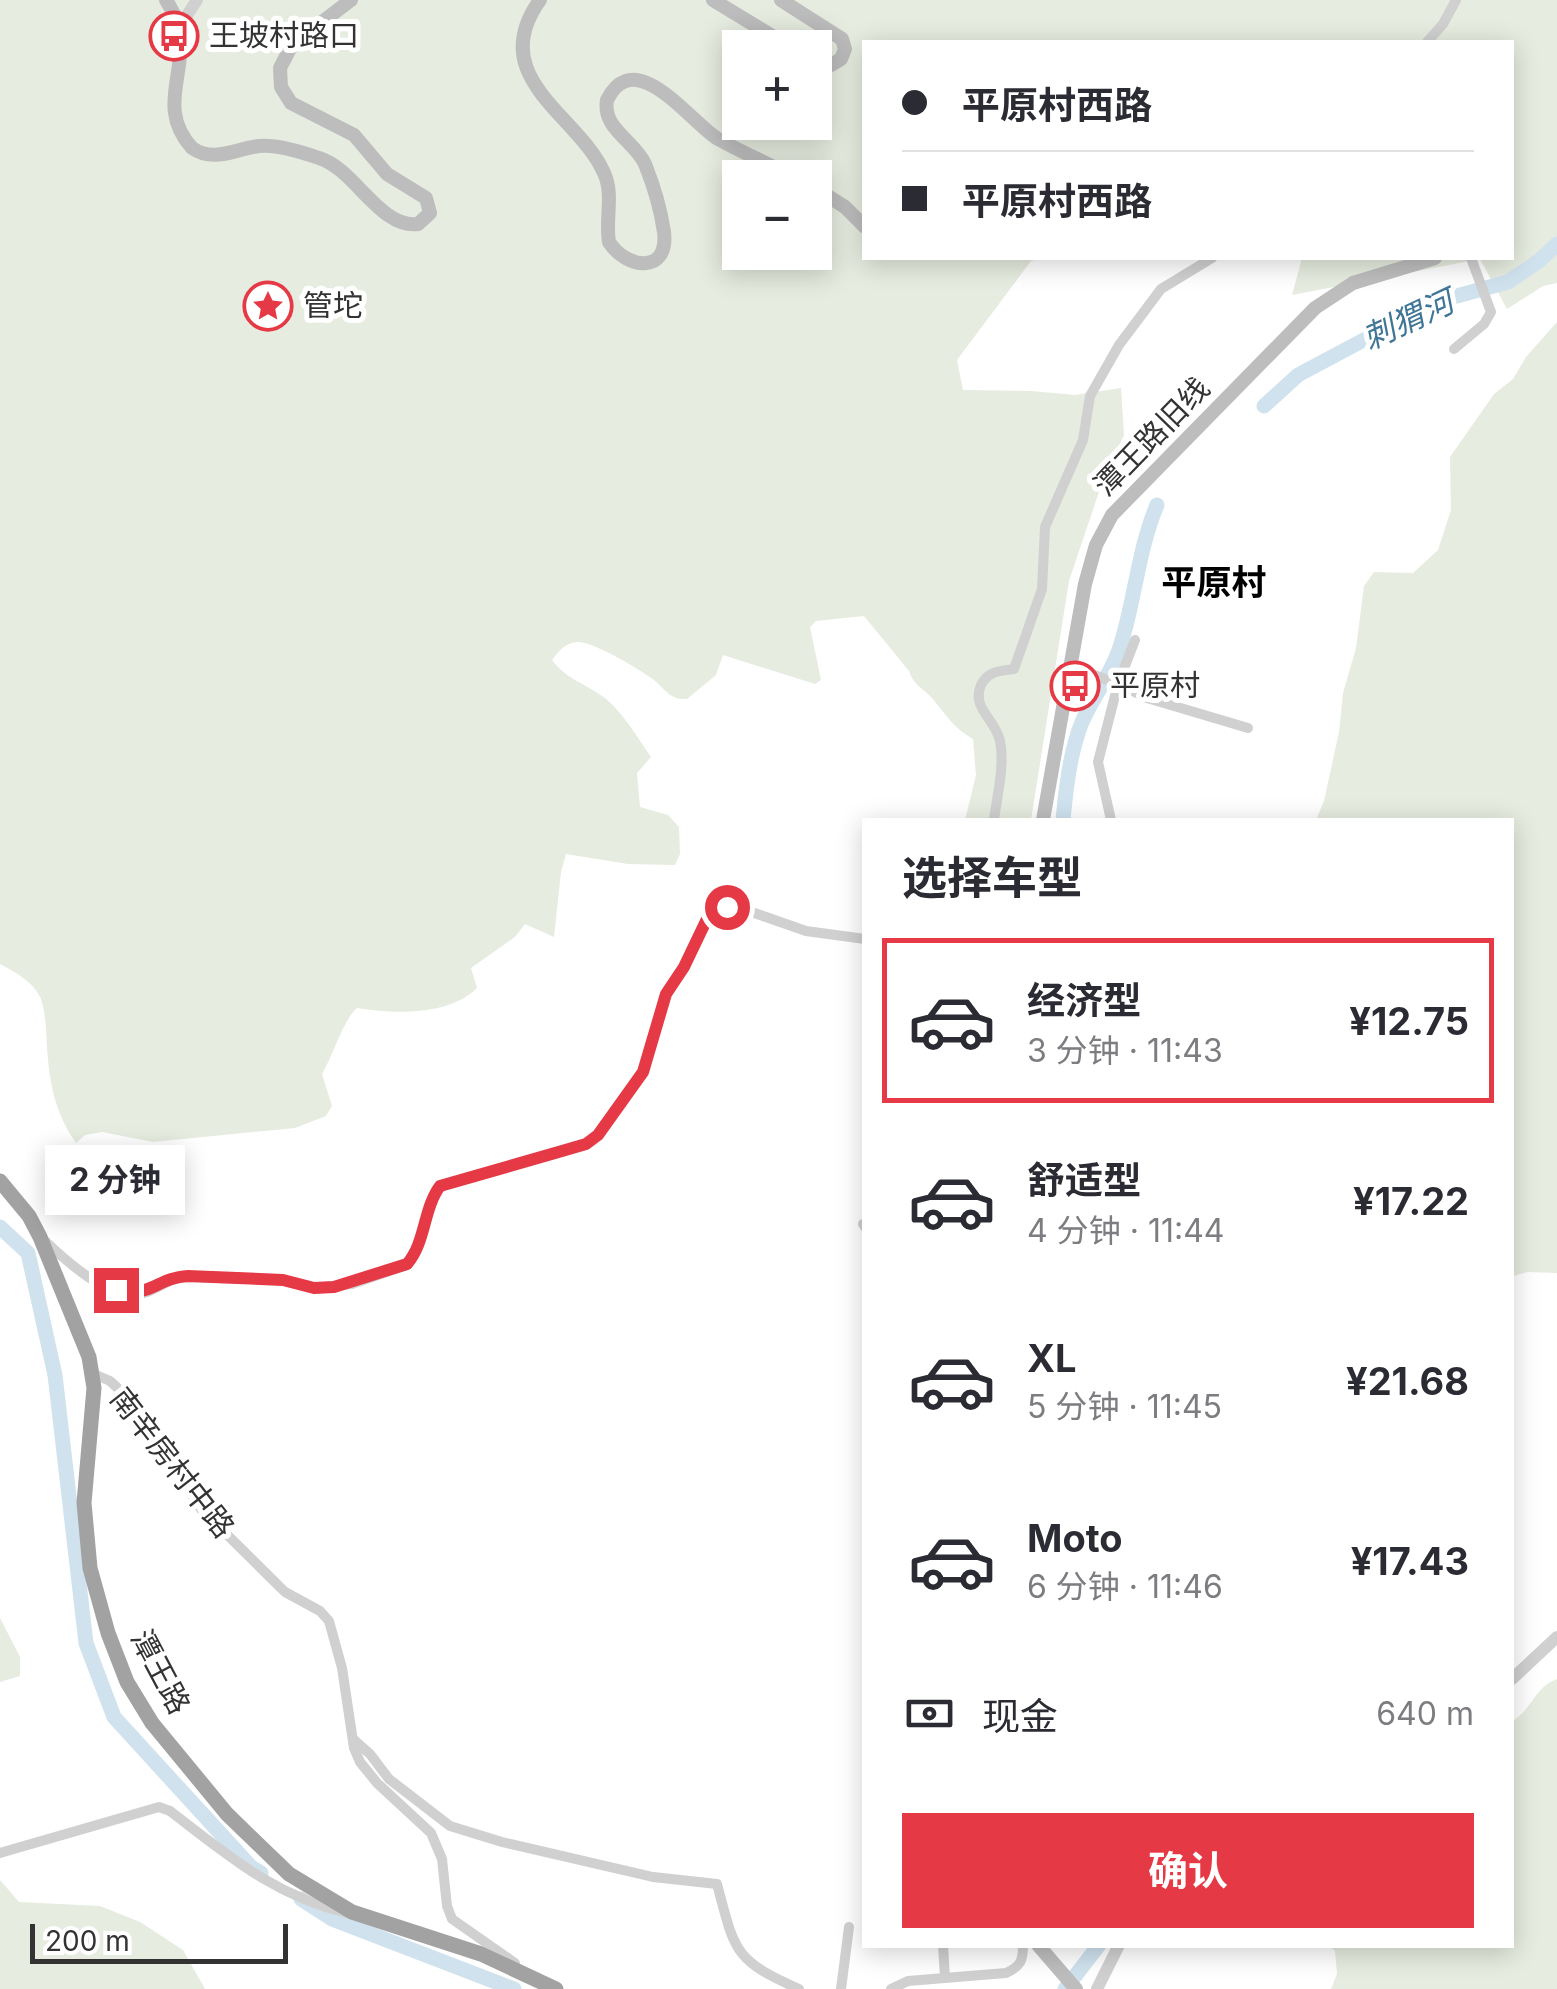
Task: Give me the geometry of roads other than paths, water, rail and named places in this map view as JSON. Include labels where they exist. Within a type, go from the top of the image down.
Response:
[{"type":"highway","name":"潭王路","points":[[0,1181],[29,1216],[40,1237],[94,1374],[85,1536],[108,1633],[127,1682],[152,1723],[227,1814],[289,1874],[352,1912],[481,1954],[556,1989]]},
{"type":"main road","points":[[166,0],[180,26],[183,46],[174,108],[178,128],[192,148],[216,156],[265,146],[318,157],[338,166],[400,222],[418,224],[430,213],[426,198],[387,174],[354,135],[298,109],[281,87],[280,68],[292,45],[351,0]]},
{"type":"main road","points":[[540,0],[524,30],[523,46],[529,68],[548,104],[601,166],[609,188],[609,242],[625,260],[645,264],[656,259],[663,249],[664,234],[644,163],[608,119],[607,100],[622,84],[635,80],[650,82],[714,136],[760,160]]},
{"type":"main road","points":[[713,0],[762,30]]},
{"type":"main road","points":[[781,0],[828,30]]},
{"type":"main road","points":[[832,33],[842,39],[845,49],[832,64]]},
{"type":"main road","points":[[832,199],[862,224]]},
{"type":"main road","name":"潭王路旧线","points":[[1044,818],[1091,561],[1104,528],[1126,498],[1314,308],[1354,283],[1429,260]]},
{"type":"main road","points":[[1040,1948],[1076,1989]]},
{"type":"street","points":[[180,26],[197,0]]},
{"type":"street","points":[[1429,40],[1456,0]]},
{"type":"street","points":[[994,818],[1001,744],[994,724],[979,705],[978,692],[985,678],[994,672],[1014,669],[1042,589],[1046,527],[1083,440],[1090,396],[1119,346],[1161,290],[1209,260]]},
{"type":"street","points":[[1454,349],[1484,324],[1491,312],[1473,263]]},
{"type":"street","points":[[1112,818],[1098,762],[1118,684],[1135,640]]},
{"type":"street","points":[[1073,667],[1147,698],[1248,728]]},
{"type":"street","points":[[40,1237],[88,1278],[135,1294],[146,1293],[174,1277],[188,1276],[283,1280],[314,1288],[334,1287],[407,1264],[415,1255],[433,1196],[440,1186],[586,1144],[598,1135],[643,1072],[666,994],[706,921],[715,912],[727,907],[740,908],[806,931],[862,939]]},
{"type":"street","name":"南辛房村中路","points":[[94,1374],[124,1394],[201,1509],[285,1592],[329,1620],[360,1762],[377,1784],[431,1833],[442,1859],[452,1919],[534,1977]]},
{"type":"street","points":[[1514,1677],[1557,1637]]},
{"type":"street","points":[[352,1738],[389,1779],[450,1826],[653,1877],[718,1884],[727,1930],[742,1956],[750,1966],[800,1989]]},
{"type":"street","points":[[0,1853],[159,1807],[170,1810],[228,1855],[291,1896],[377,1920]]},
{"type":"street","points":[[841,1989],[849,1927]]},
{"type":"street","points":[[944,1948],[944,1978]]},
{"type":"street","points":[[891,1989],[908,1980],[1006,1972],[1018,1968],[1023,1948]]},
{"type":"street","points":[[1096,1989],[1117,1948]]},
{"type":"waterway","name":"刺猬河","points":[[1264,406],[1298,375],[1435,302],[1508,282],[1557,244]]},
{"type":"waterway","name":"刺猬河","points":[[1063,818],[1078,734],[1120,647],[1157,505]]},
{"type":"waterway","points":[[0,1227],[28,1253],[55,1375],[86,1643],[114,1717],[251,1867],[261,1873]]},
{"type":"waterway","points":[[301,1899],[332,1919],[514,1989]]},
{"type":"waterway","name":"刺猬河","points":[[1065,1989],[1097,1948]]},
{"type":"place","name":"王坡村路口","points":[[174,36]]},
{"type":"place","name":"管坨","points":[[268,306]]},
{"type":"place","name":"平原村","points":[[1075,686]]},
{"type":"district","name":"平原村","points":[[1214,583]]}]
